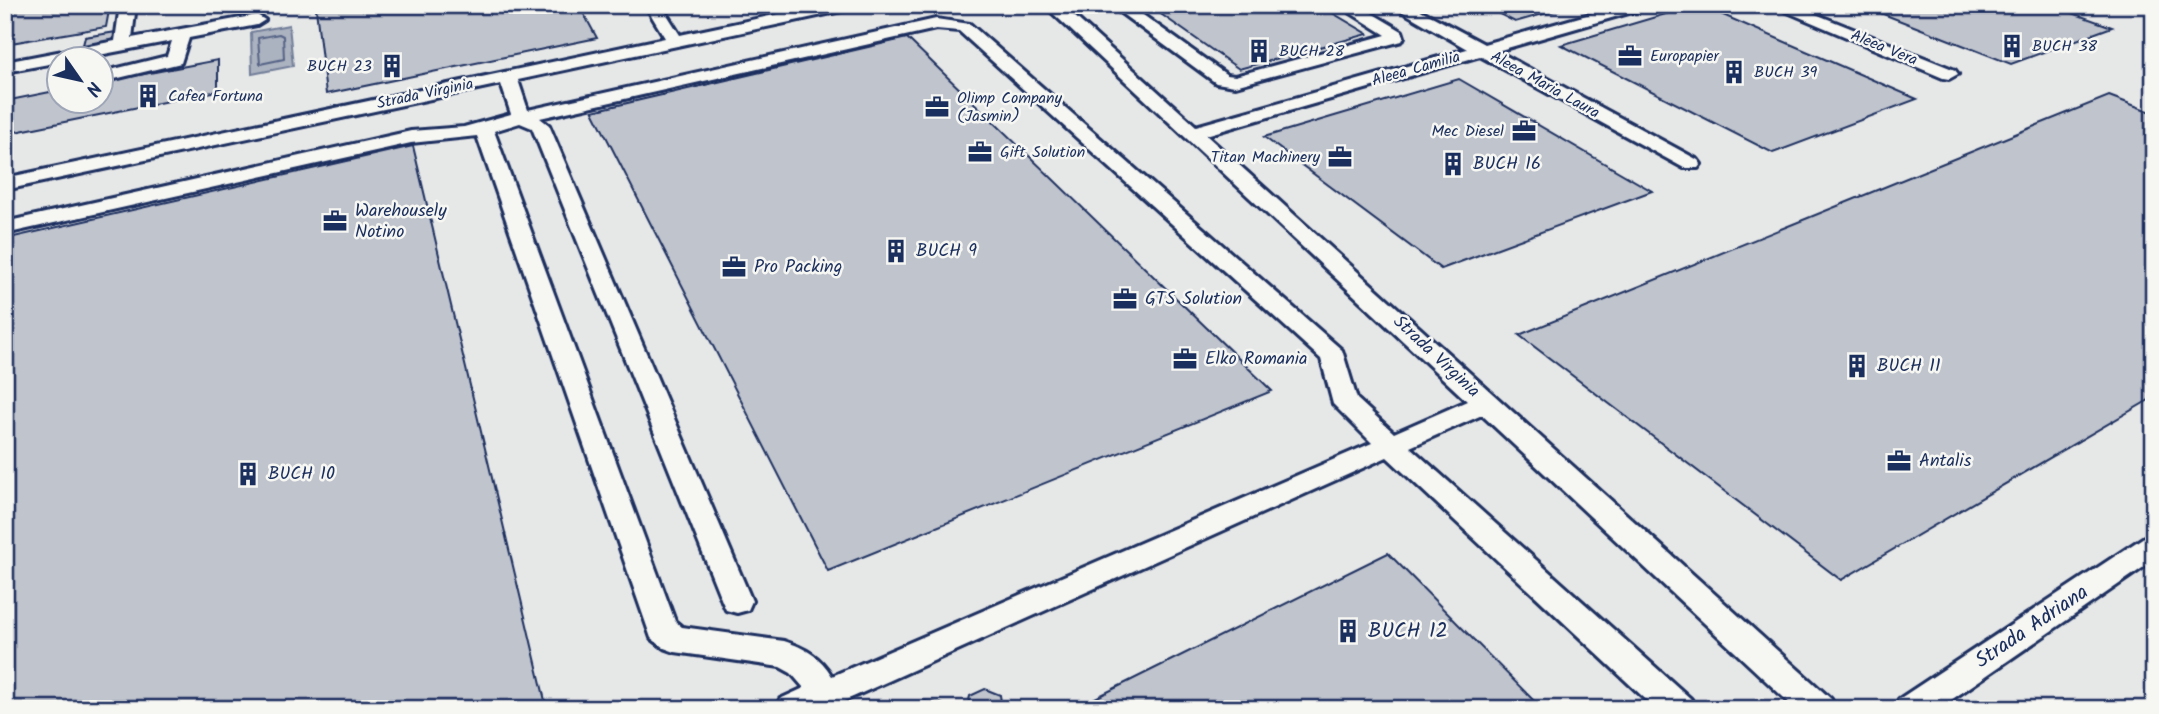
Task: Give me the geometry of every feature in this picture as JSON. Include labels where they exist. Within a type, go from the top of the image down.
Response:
[{"type":"street","points":[[123,45],[128,5]]},
{"type":"street","points":[[653,5],[676,41]]},
{"type":"street","name":"Strada Virginia","points":[[6,186],[676,41],[743,33],[846,5]]},
{"type":"street","name":"Strada Virginia","points":[[1052,5],[1819,709]]},
{"type":"street","points":[[1118,5],[1222,79],[1242,81],[1396,37],[1396,34],[1346,5]]},
{"type":"street","name":"Aleea Maria Laura","points":[[1399,5],[1691,164]]},
{"type":"street","name":"Aleea Camilia","points":[[1192,133],[1640,5]]},
{"type":"street","name":"Aleea Vera","points":[[1779,5],[1949,75]]},
{"type":"street","points":[[116,46],[257,20]]},
{"type":"street","points":[[5,228],[411,137],[451,135],[484,128],[521,117],[936,24],[964,27],[1334,356],[1341,393],[1346,404],[1679,709]]},
{"type":"street","points":[[688,64],[826,32]]},
{"type":"street","points":[[116,74],[175,59],[182,34]]},
{"type":"street","points":[[5,67],[46,60]]},
{"type":"street","points":[[1316,60],[1357,86]]},
{"type":"street","points":[[508,77],[521,117],[540,125],[737,601]]},
{"type":"street","points":[[484,128],[662,629],[675,639],[784,654],[800,660],[808,666],[828,702]]},
{"type":"street","points":[[5,214],[104,191]]},
{"type":"street","points":[[792,709],[828,702],[1486,403]]},
{"type":"street","name":"Strada Adriana","points":[[1911,709],[2154,545]]},
{"type":"shaded area","points":[[5,5],[2154,5],[2154,709],[5,709]]},
{"type":"water","points":[[289,25],[293,66],[252,74],[251,32]]},
{"type":"building","points":[[5,5],[110,5],[106,27],[5,44]]},
{"type":"building","name":"BUCH 23","points":[[339,5],[579,5],[597,38],[326,94],[316,9]]},
{"type":"building","name":"BUCH 28","points":[[1148,5],[1319,5],[1368,34],[1239,69]]},
{"type":"building","points":[[1482,5],[1575,5],[1515,22]]},
{"type":"building","name":"BUCH 39","points":[[1696,5],[1917,99],[1773,153],[1561,45]]},
{"type":"building","name":"BUCH 38","points":[[1860,5],[2050,5],[2112,27],[2011,64]]},
{"type":"building","points":[[116,32],[114,43],[98,46],[83,46],[85,37]]},
{"type":"building","name":"BUCH 9","points":[[907,38],[1272,391],[828,571],[593,111]]},
{"type":"building","name":"Cafea Fortuna","points":[[218,60],[218,91],[116,112],[116,79]]},
{"type":"building","name":"BUCH 16","points":[[1459,79],[1652,191],[1441,269],[1264,137]]},
{"type":"building","name":"Cafea Fortuna","points":[[46,93],[46,116],[94,116],[5,134],[5,101]]},
{"type":"building","name":"BUCH 11","points":[[2109,96],[2154,113],[2154,397],[1841,580],[1519,335]]},
{"type":"building","name":"BUCH 10","points":[[413,146],[547,709],[5,709],[5,239]]},
{"type":"building","name":"BUCH 12","points":[[1388,553],[1542,709],[1073,709]]},
{"type":"building","points":[[985,689],[1000,695],[1002,709],[967,709],[970,696]]},
{"type":"building","points":[[925,701],[942,704],[949,709],[908,709]]},
{"type":"place","name":"BUCH 38","points":[[2012,46]]},
{"type":"place","name":"BUCH 28","points":[[1259,51]]},
{"type":"place","name":"Europapier","points":[[1630,56]]},
{"type":"place","name":"BUCH 23","points":[[392,66]]},
{"type":"place","name":"BUCH 39","points":[[1734,72]]},
{"type":"place","name":"Cafea Fortuna","points":[[148,96]]},
{"type":"place","name":"Olimp Company (Jasmin)","points":[[937,107]]},
{"type":"place","name":"Mec Diesel","points":[[1524,131]]},
{"type":"place","name":"Gift Solution","points":[[980,152]]},
{"type":"place","name":"Titan Machinery","points":[[1340,157]]},
{"type":"place","name":"BUCH 16","points":[[1453,164]]},
{"type":"place","name":"Warehousely Notino","points":[[335,221]]},
{"type":"place","name":"BUCH 9","points":[[896,251]]},
{"type":"place","name":"Pro Packing","points":[[734,267]]},
{"type":"place","name":"GTS Solution","points":[[1125,299]]},
{"type":"place","name":"Elko Romania","points":[[1185,359]]},
{"type":"place","name":"BUCH 11","points":[[1857,366]]},
{"type":"place","name":"Antalis","points":[[1899,461]]},
{"type":"place","name":"BUCH 10","points":[[248,474]]},
{"type":"place","name":"BUCH 12","points":[[1348,631]]}]
